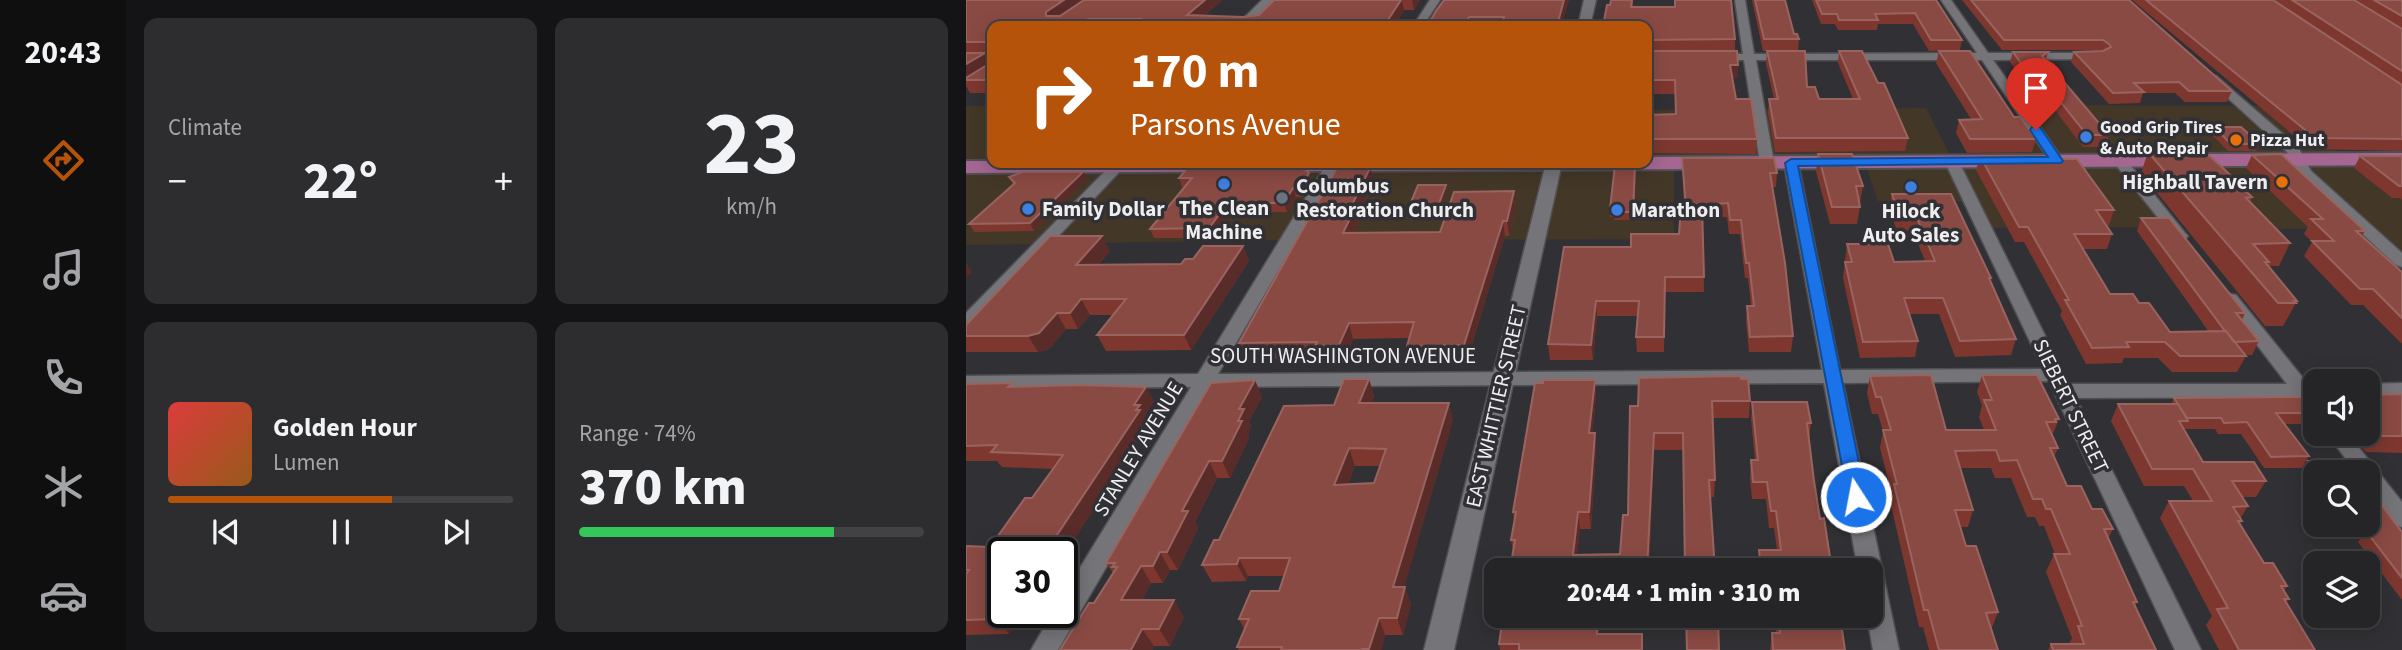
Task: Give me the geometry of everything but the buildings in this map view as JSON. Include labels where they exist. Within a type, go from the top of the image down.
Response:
[{"type":"main road","points":[[1652,163],[2402,159]]},
{"type":"main road","points":[[966,167],[987,167]]},
{"type":"street","points":[[1246,21],[1268,0]]},
{"type":"street","points":[[1421,21],[1435,0]]},
{"type":"street","points":[[1585,21],[1590,0]]},
{"type":"street","points":[[1740,0],[1767,163]]},
{"type":"street","points":[[1946,0],[2057,161]]},
{"type":"street","points":[[1695,58],[2100,56]]},
{"type":"street","points":[[2206,73],[2292,150],[2305,173],[2402,262]]},
{"type":"street","points":[[2119,160],[2191,251]]},
{"type":"street","name":"SIEBERT STREET","points":[[1952,162],[2188,650]]},
{"type":"street","points":[[1791,163],[1868,558]]},
{"type":"street","points":[[966,323],[1103,168]]},
{"type":"street","name":"STANLEY AVENUE","points":[[1044,650],[1331,168]]},
{"type":"street","name":"EAST WHITTIER STREET","points":[[1439,650],[1553,168]]},
{"type":"street","points":[[2217,283],[2303,386]]},
{"type":"street","name":"SOUTH WASHINGTON AVENUE","points":[[966,382],[1832,375],[2303,396]]},
{"type":"street","points":[[2380,390],[2402,390]]},
{"type":"street","points":[[2346,446],[2357,460]]},
{"type":"street","points":[[2380,490],[2402,518]]},
{"type":"street","points":[[1882,628],[1886,650]]},
{"type":"shaded area","points":[[2017,105],[2281,106],[2347,159],[2402,159],[2402,262],[2366,228],[2257,229],[2193,161],[2120,162],[2167,227],[1982,228],[1969,201],[1878,201],[1865,163],[1674,164],[1674,239],[1290,240],[966,245],[966,106],[987,106],[987,168],[1652,168],[1652,110],[1926,108],[1954,163],[1996,162],[1973,126],[2033,126]]},
{"type":"place","name":"Good Grip Tires & Auto Repair","points":[[2086,137]]},
{"type":"place","name":"Pizza Hut","points":[[2236,140]]},
{"type":"place","name":"Highball Tavern","points":[[2282,182]]},
{"type":"place","name":"The Clean Machine","points":[[1224,184]]},
{"type":"place","name":"Hilock Auto Sales","points":[[1911,187]]},
{"type":"place","name":"Columbus Restoration Church","points":[[1282,198]]},
{"type":"place","name":"Family Dollar","points":[[1028,209]]},
{"type":"place","name":"Marathon","points":[[1617,210]]},
{"type":"route","points":[[1856,497],[1791,163],[2057,161],[2036,130]]}]
